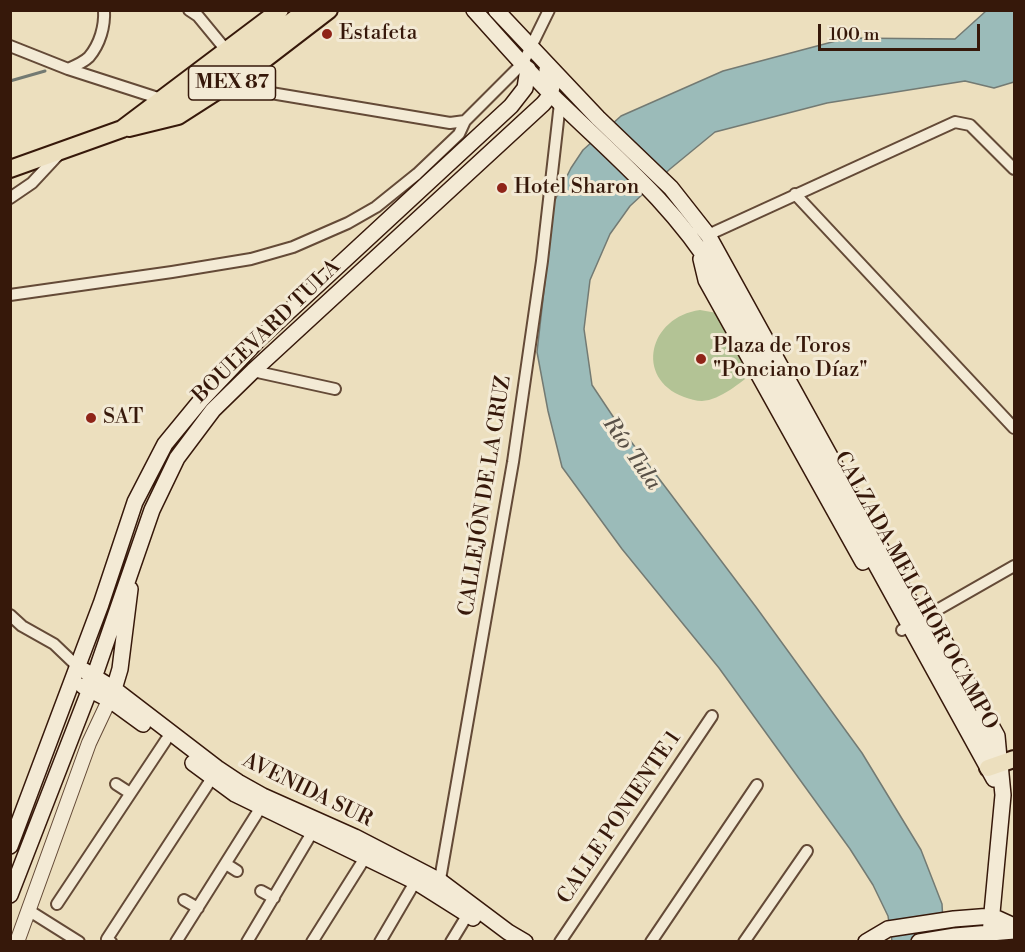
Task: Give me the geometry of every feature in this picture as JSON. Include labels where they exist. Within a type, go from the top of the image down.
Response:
[{"type":"main road","name":"MEX 87","points":[[122,129],[170,106],[226,50],[280,10]]},
{"type":"main road","points":[[170,106],[250,54],[307,10]]},
{"type":"main road","name":"MEX 87","points":[[10,169],[60,153],[122,129],[170,106],[223,88],[256,66],[328,10]]},
{"type":"main road","name":"CALZADA MELCHOR OCAMPO","points":[[474,10],[551,91],[671,188],[691,223],[756,321],[852,485],[916,622],[1001,764],[1002,795],[989,938]]},
{"type":"main road","name":"CALZADA MELCHOR OCAMPO","points":[[496,10],[543,62],[593,124]]},
{"type":"main road","points":[[543,62],[551,91]]},
{"type":"main road","points":[[520,96],[528,79],[526,66]]},
{"type":"main road","name":"BOULEVARD TULA","points":[[10,846],[72,681],[135,502],[165,444],[202,399],[258,340],[520,96],[535,85],[551,91],[525,121],[507,135],[213,410],[177,458],[152,510],[92,682],[10,895]]},
{"type":"main road","points":[[703,239],[706,280],[893,615],[916,622],[969,751],[1001,764]]},
{"type":"main road","points":[[703,239],[735,264],[780,344],[852,485]]},
{"type":"main road","name":"CALZADA MELCHOR OCAMPO","points":[[703,239],[751,337],[889,586],[916,622]]},
{"type":"main road","points":[[756,321],[780,344]]},
{"type":"main road","points":[[732,326],[751,337]]},
{"type":"main road","points":[[770,371],[771,395]]},
{"type":"main road","points":[[112,695],[120,669],[129,603],[129,577]]},
{"type":"main road","points":[[889,586],[893,615]]},
{"type":"main road","name":"AVENIDA SUR","points":[[77,666],[92,682],[238,783],[312,817],[368,852]]},
{"type":"main road","name":"AVENIDA SUR","points":[[72,681],[92,682]]},
{"type":"main road","name":"AVENIDA SUR","points":[[112,695],[212,778],[235,794],[313,831],[368,852],[419,877],[517,941]]},
{"type":"main road","name":"AVENIDA SUR","points":[[439,888],[468,914],[517,941]]},
{"type":"main road","points":[[866,942],[888,929],[954,919],[992,916],[1014,926]]},
{"type":"main road","points":[[919,942],[955,936],[989,938],[1014,931]]},
{"type":"street","points":[[68,69],[88,58],[97,45],[105,24],[104,10]]},
{"type":"street","points":[[189,10],[198,16],[226,50]]},
{"type":"street","points":[[10,295],[251,259],[293,247],[348,223],[376,207],[417,174],[459,134],[465,121],[526,66],[531,49],[549,10]]},
{"type":"street","points":[[10,46],[170,106]]},
{"type":"street","points":[[223,88],[271,93],[450,123],[465,121]]},
{"type":"street","name":"CALLEJÓN DE LA CRUZ","points":[[439,888],[513,462],[542,261],[551,91]]},
{"type":"street","points":[[703,239],[795,194],[956,122],[970,125],[1014,169]]},
{"type":"street","points":[[10,198],[32,183],[60,153]]},
{"type":"street","points":[[795,194],[1014,428]]},
{"type":"street","points":[[376,207],[388,219]]},
{"type":"street","points":[[253,371],[335,389]]},
{"type":"street","points":[[916,622],[1014,566]]},
{"type":"street","points":[[10,615],[22,626],[54,644],[77,666]]},
{"type":"street","points":[[17,942],[89,743],[112,695]]},
{"type":"street","name":"CALLE PONIENTE 1","points":[[560,942],[712,716]]},
{"type":"street","points":[[57,904],[166,740]]},
{"type":"street","points":[[109,940],[151,880],[212,778]]},
{"type":"street","points":[[116,784],[130,793]]},
{"type":"street","points":[[651,942],[757,785]]},
{"type":"street","points":[[176,942],[261,807]]},
{"type":"street","points":[[247,942],[313,831]]},
{"type":"street","points":[[744,942],[807,851]]},
{"type":"street","points":[[312,942],[368,852]]},
{"type":"street","points":[[226,864],[237,871]]},
{"type":"street","points":[[380,942],[419,877]]},
{"type":"street","points":[[261,891],[274,898]]},
{"type":"street","points":[[184,900],[198,908]]},
{"type":"street","points":[[28,910],[79,942]]},
{"type":"street","points":[[451,942],[468,914]]},
{"type":"street","points":[[327,918],[338,925]]},
{"type":"green space","name":"Plaza de Toros \"Ponciano Díaz\"","points":[[700,310],[717,313],[755,372],[723,394],[702,401],[684,397],[668,388],[658,376],[654,363],[654,349],[659,336],[669,324],[683,315]]},
{"type":"water","name":"Río Tula","points":[[986,11],[1014,11],[1014,82],[994,88],[965,81],[827,103],[715,132],[630,206],[610,234],[590,280],[584,329],[592,385],[620,427],[756,607],[862,753],[921,850],[942,904],[944,941],[892,941],[888,916],[873,885],[850,849],[719,668],[622,549],[562,467],[537,352],[554,202],[583,150],[621,116],[723,71],[847,38],[955,39]]},
{"type":"waterway","points":[[10,81],[45,71]]},
{"type":"place","name":"Estafeta","points":[[327,34]]},
{"type":"place","name":"Hotel Sharon","points":[[502,188]]},
{"type":"place","name":"Plaza de Toros \"Ponciano Díaz\"","points":[[701,359]]},
{"type":"place","name":"SAT","points":[[91,418]]}]
